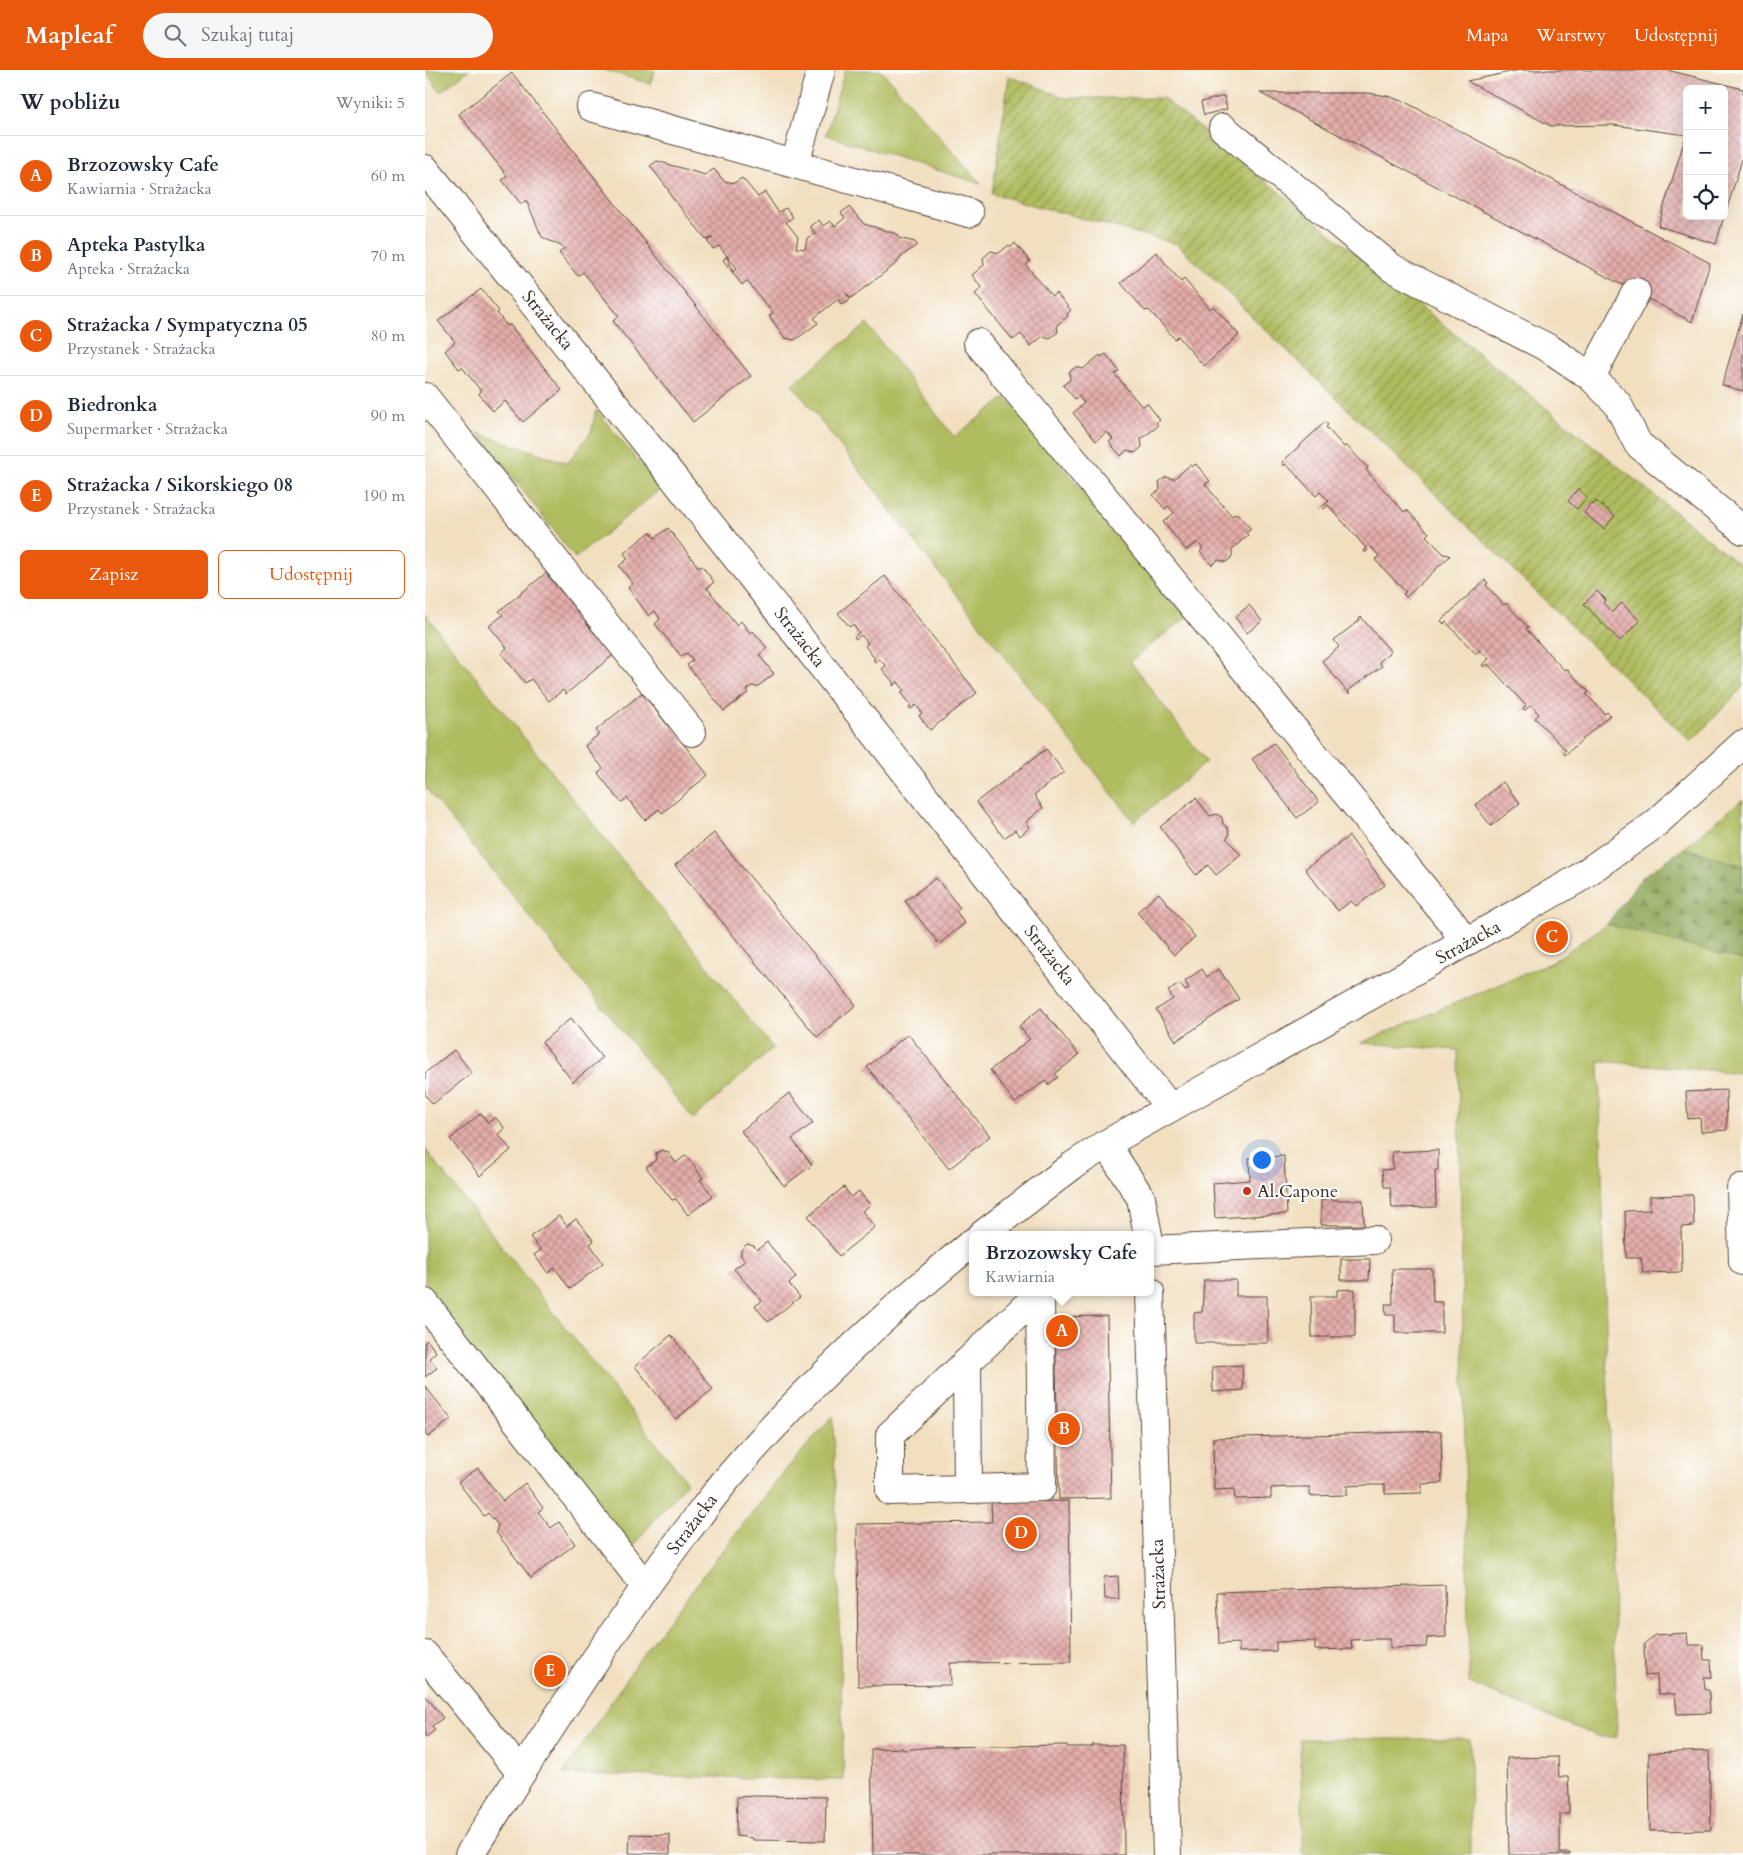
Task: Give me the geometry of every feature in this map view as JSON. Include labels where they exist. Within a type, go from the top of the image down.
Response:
[{"type":"street","points":[[795,164],[821,70]]},
{"type":"street","points":[[591,107],[969,213]]},
{"type":"street","points":[[1223,128],[1392,268],[1550,349],[1591,378],[1617,403],[1638,444],[1743,530]]},
{"type":"street","name":"Strażacka","points":[[425,169],[669,472],[1171,1108]]},
{"type":"street","points":[[1591,378],[1636,292]]},
{"type":"street","points":[[978,344],[1446,916],[1465,943]]},
{"type":"street","points":[[425,397],[692,732]]},
{"type":"street","name":"Strażacka","points":[[987,1231],[1072,1166],[1106,1144],[1538,903],[1615,854],[1654,825],[1743,744]]},
{"type":"street","points":[[1106,1144],[1141,1198],[1147,1231]]},
{"type":"street","points":[[1741,1188],[1743,1261]]},
{"type":"street","points":[[1154,1250],[1374,1240]]},
{"type":"street","name":"Strażacka","points":[[469,1855],[575,1688],[645,1586],[732,1473],[795,1402],[867,1331],[969,1245]]},
{"type":"street","points":[[1037,1296],[890,1435],[889,1491],[1042,1487],[1041,1296]]},
{"type":"street","name":"Strażacka","points":[[1150,1296],[1167,1855]]},
{"type":"street","points":[[425,1303],[645,1586]]},
{"type":"street","points":[[967,1362],[968,1489]]},
{"type":"street","points":[[425,1655],[521,1774]]},
{"type":"green space","points":[[425,70],[469,70],[440,92]]},
{"type":"green space","points":[[605,70],[655,70],[650,84]]},
{"type":"green space","points":[[845,70],[881,70],[981,184],[826,135]]},
{"type":"green space","points":[[1009,76],[1066,98],[1163,98],[1743,567],[1743,687],[1691,742],[1177,244],[992,194]]},
{"type":"green space","points":[[867,324],[954,437],[1006,397],[1187,617],[1130,661],[1206,762],[1134,822],[792,384]]},
{"type":"green space","points":[[596,410],[661,489],[575,558],[478,433],[568,463],[591,432]]},
{"type":"green space","points":[[425,614],[773,1048],[693,1119],[425,787]]},
{"type":"green space","points":[[1743,799],[1743,866],[1684,848]]},
{"type":"green space","points":[[1684,848],[1743,866],[1743,960],[1607,924],[1642,877]]},
{"type":"green space","points":[[1607,924],[1743,960],[1743,1073],[1599,1061],[1617,1737],[1599,1737],[1469,1683],[1458,1050],[1361,1043],[1552,962]]},
{"type":"green space","points":[[425,1149],[687,1482],[626,1554],[425,1293]]},
{"type":"green space","points":[[833,1416],[844,1780],[563,1774],[647,1648],[784,1472]]},
{"type":"green space","points":[[1300,1739],[1470,1739],[1471,1855],[1303,1855]]},
{"type":"building","points":[[1520,70],[1667,70],[1727,85],[1683,85],[1683,135],[1614,125],[1551,126],[1467,81]]},
{"type":"building","points":[[512,73],[751,376],[693,422],[613,321],[619,316],[583,272],[578,276],[559,253],[565,248],[542,237],[526,200],[521,204],[502,180],[507,176],[459,114]]},
{"type":"building","points":[[1728,85],[1743,89],[1743,156],[1728,205]]},
{"type":"building","points":[[1260,93],[1368,93],[1388,96],[1407,103],[1710,263],[1692,322]]},
{"type":"building","points":[[1224,96],[1227,109],[1204,115],[1201,102]]},
{"type":"building","points":[[1683,145],[1683,220],[1723,220],[1716,244],[1658,226]]},
{"type":"building","points":[[657,161],[705,175],[714,169],[724,181],[734,183],[742,178],[758,197],[765,192],[778,212],[786,208],[793,217],[786,222],[798,237],[796,248],[805,249],[807,238],[815,233],[810,226],[819,220],[823,226],[830,221],[835,226],[845,218],[841,213],[849,207],[864,224],[897,234],[899,238],[915,242],[917,245],[902,256],[897,263],[851,298],[846,293],[850,299],[848,302],[842,305],[838,299],[814,318],[818,323],[795,340],[785,338],[769,316],[773,313],[747,281],[742,285],[723,260],[727,256],[733,272],[737,268],[719,246],[713,249],[707,241],[714,237],[707,240],[670,195],[668,189],[650,166]]},
{"type":"building","points":[[1015,243],[1030,261],[1026,265],[1052,296],[1056,293],[1071,310],[1067,314],[1068,316],[1057,325],[1058,332],[1050,338],[1043,336],[1031,346],[1021,334],[1013,340],[975,294],[982,288],[972,275],[984,265],[983,258],[991,251],[999,253]]},
{"type":"building","points":[[1156,252],[1181,282],[1184,279],[1210,309],[1213,306],[1239,335],[1204,366],[1178,336],[1175,339],[1149,310],[1145,311],[1121,283]]},
{"type":"building","points":[[481,289],[499,311],[497,313],[507,326],[510,325],[562,390],[523,422],[505,401],[493,411],[479,394],[481,391],[462,367],[459,369],[445,351],[455,342],[438,321]]},
{"type":"building","points":[[1743,314],[1743,391],[1722,385]]},
{"type":"building","points":[[1106,354],[1119,371],[1115,374],[1142,407],[1147,403],[1160,420],[1156,423],[1158,426],[1141,439],[1142,447],[1135,453],[1127,450],[1121,456],[1109,442],[1113,439],[1107,432],[1096,441],[1073,413],[1084,403],[1078,396],[1075,399],[1063,385],[1070,380],[1069,372],[1076,367],[1083,369],[1100,355],[1101,357]]},
{"type":"building","points":[[1325,422],[1328,425],[1326,427],[1344,447],[1346,445],[1368,468],[1366,470],[1404,512],[1407,510],[1429,533],[1426,536],[1445,555],[1450,556],[1406,597],[1403,594],[1406,592],[1375,560],[1379,556],[1371,547],[1365,553],[1363,551],[1366,548],[1328,505],[1324,509],[1322,507],[1329,501],[1320,492],[1316,496],[1282,462]]},
{"type":"building","points":[[1196,464],[1210,481],[1205,484],[1218,500],[1232,516],[1237,513],[1251,529],[1246,533],[1248,535],[1232,549],[1232,556],[1226,562],[1218,560],[1212,565],[1200,552],[1203,549],[1198,542],[1186,550],[1163,522],[1174,513],[1168,506],[1165,509],[1153,495],[1160,490],[1159,482],[1166,477],[1174,479],[1190,465],[1192,467]]},
{"type":"building","points":[[1578,489],[1587,497],[1577,509],[1568,501]]},
{"type":"building","points":[[1596,501],[1615,516],[1604,529],[1584,513],[1591,503],[1593,505]]},
{"type":"building","points":[[668,528],[699,568],[702,566],[714,582],[707,588],[737,625],[741,621],[750,633],[753,631],[767,648],[759,655],[774,674],[757,687],[752,686],[747,690],[749,692],[724,711],[687,665],[693,660],[687,653],[681,656],[655,624],[660,619],[655,611],[649,616],[628,588],[633,584],[619,566],[628,559],[624,553],[650,532],[655,538]]},
{"type":"building","points":[[546,573],[574,607],[576,605],[588,620],[585,622],[613,655],[566,694],[563,690],[549,701],[531,679],[525,683],[516,672],[501,653],[507,648],[489,626],[503,615],[499,611]]},
{"type":"building","points":[[885,576],[977,693],[930,730],[919,716],[922,713],[916,705],[911,709],[909,707],[911,705],[901,692],[904,690],[898,682],[893,686],[893,682],[882,669],[886,666],[879,659],[875,662],[873,660],[875,659],[865,646],[868,643],[861,635],[856,639],[854,637],[859,633],[853,624],[850,627],[838,613]]},
{"type":"building","points":[[1485,580],[1488,583],[1486,585],[1504,605],[1506,603],[1528,627],[1526,629],[1564,670],[1566,668],[1589,692],[1586,694],[1605,714],[1607,712],[1610,715],[1565,755],[1563,752],[1566,750],[1535,718],[1539,714],[1531,705],[1524,711],[1523,709],[1526,706],[1488,664],[1484,667],[1482,665],[1489,659],[1480,650],[1476,654],[1446,622],[1444,624],[1441,621]]},
{"type":"building","points":[[1597,591],[1606,600],[1603,603],[1612,612],[1622,603],[1640,621],[1620,641],[1584,604]]},
{"type":"building","points":[[1249,605],[1262,621],[1247,633],[1235,617]]},
{"type":"building","points":[[1361,617],[1391,652],[1379,662],[1382,666],[1349,690],[1349,694],[1322,661],[1339,647],[1334,640],[1360,620]]},
{"type":"building","points":[[642,693],[669,727],[672,724],[684,739],[681,741],[708,775],[662,813],[659,809],[645,820],[627,798],[622,802],[617,798],[598,773],[603,768],[585,746],[599,734],[596,730]]},
{"type":"building","points":[[1274,743],[1319,802],[1297,818],[1252,759]]},
{"type":"building","points":[[1046,749],[1064,772],[1034,795],[1043,808],[1026,822],[1030,827],[1020,836],[1015,830],[1004,838],[976,802]]},
{"type":"building","points":[[1503,782],[1520,803],[1491,826],[1475,805]]},
{"type":"building","points":[[1196,798],[1210,816],[1217,814],[1222,818],[1223,824],[1228,828],[1229,836],[1226,838],[1241,855],[1216,875],[1208,865],[1196,875],[1160,827]]},
{"type":"building","points":[[714,833],[856,1005],[817,1037],[675,865]]},
{"type":"building","points":[[1349,836],[1385,885],[1356,906],[1351,901],[1338,911],[1305,869]]},
{"type":"building","points":[[936,878],[960,908],[956,911],[965,923],[939,944],[905,901]]},
{"type":"building","points":[[1159,893],[1195,937],[1174,955],[1137,912]]},
{"type":"building","points":[[1202,969],[1207,977],[1219,969],[1239,999],[1176,1041],[1156,1010],[1173,999],[1168,991],[1180,984],[1185,991],[1189,988],[1185,981]]},
{"type":"building","points":[[1041,1008],[1079,1055],[1055,1074],[1058,1077],[1048,1085],[1045,1081],[1015,1103],[990,1070],[1030,1039],[1019,1026]]},
{"type":"building","points":[[571,1018],[602,1058],[573,1082],[542,1042]]},
{"type":"building","points":[[908,1034],[990,1136],[949,1169],[867,1067]]},
{"type":"building","points":[[454,1050],[472,1073],[433,1104],[425,1095],[425,1073]]},
{"type":"building","points":[[1726,1090],[1727,1130],[1701,1132],[1700,1118],[1688,1119],[1686,1092]]},
{"type":"building","points":[[789,1093],[813,1123],[792,1139],[812,1165],[784,1186],[741,1131]]},
{"type":"building","points":[[481,1113],[488,1123],[495,1117],[503,1126],[504,1129],[498,1134],[511,1150],[480,1176],[450,1139]]},
{"type":"building","points":[[662,1150],[668,1152],[676,1163],[686,1155],[703,1178],[700,1180],[713,1196],[688,1215],[676,1199],[672,1200],[646,1167],[656,1160],[656,1153]]},
{"type":"building","points":[[1438,1150],[1438,1170],[1435,1170],[1436,1207],[1392,1208],[1390,1187],[1384,1187],[1382,1170],[1393,1169],[1392,1152]]},
{"type":"building","points":[[1284,1156],[1287,1214],[1215,1218],[1213,1183],[1250,1180],[1249,1158]]},
{"type":"building","points":[[844,1187],[851,1197],[859,1191],[870,1205],[862,1211],[875,1227],[839,1256],[808,1216]]},
{"type":"building","points":[[1324,1192],[1331,1192],[1332,1200],[1363,1200],[1364,1225],[1321,1225],[1321,1200],[1325,1200]]},
{"type":"building","points":[[1693,1195],[1694,1226],[1681,1227],[1682,1272],[1643,1273],[1641,1258],[1626,1258],[1625,1211],[1650,1210],[1650,1196]]},
{"type":"building","points":[[559,1216],[567,1226],[576,1219],[594,1241],[590,1244],[603,1263],[570,1289],[555,1268],[548,1273],[534,1255],[541,1250],[530,1237]]},
{"type":"building","points":[[767,1242],[796,1277],[789,1284],[800,1297],[768,1322],[755,1306],[762,1301],[734,1269],[745,1261],[741,1256],[741,1250],[747,1244],[754,1246],[757,1250]]},
{"type":"building","points":[[1341,1259],[1370,1259],[1369,1280],[1341,1280]]},
{"type":"building","points":[[1392,1269],[1432,1269],[1433,1302],[1442,1302],[1442,1333],[1395,1333],[1395,1315],[1386,1315],[1385,1304],[1393,1304]]},
{"type":"building","points":[[1204,1280],[1236,1280],[1236,1296],[1267,1296],[1268,1343],[1194,1343],[1194,1313],[1202,1312]]},
{"type":"building","points":[[1355,1289],[1355,1337],[1312,1337],[1311,1296],[1337,1296],[1337,1290]]},
{"type":"building","points":[[1107,1316],[1111,1498],[1059,1499],[1055,1317]]},
{"type":"building","points":[[671,1335],[713,1389],[676,1419],[635,1366]]},
{"type":"building","points":[[427,1340],[436,1352],[429,1358],[437,1368],[425,1377],[425,1342]]},
{"type":"building","points":[[1242,1365],[1243,1390],[1213,1392],[1212,1367]]},
{"type":"building","points":[[425,1386],[451,1419],[428,1437],[425,1433]]},
{"type":"building","points":[[1441,1431],[1442,1483],[1422,1484],[1422,1493],[1385,1494],[1385,1485],[1366,1485],[1347,1486],[1347,1495],[1310,1496],[1310,1487],[1295,1487],[1271,1488],[1271,1498],[1235,1499],[1234,1489],[1214,1490],[1213,1438]]},
{"type":"building","points":[[478,1468],[503,1501],[525,1483],[543,1508],[538,1512],[551,1528],[559,1522],[575,1544],[531,1578],[496,1532],[498,1525],[488,1513],[484,1516],[458,1482]]},
{"type":"building","points":[[1069,1501],[1071,1662],[950,1663],[951,1685],[858,1686],[857,1524],[992,1522],[991,1502]]},
{"type":"building","points":[[1118,1576],[1119,1599],[1105,1599],[1104,1577]]},
{"type":"building","points":[[1445,1585],[1446,1637],[1427,1638],[1426,1647],[1390,1648],[1390,1639],[1371,1639],[1351,1640],[1352,1649],[1315,1650],[1315,1641],[1276,1642],[1276,1651],[1239,1652],[1239,1643],[1219,1644],[1217,1592]]},
{"type":"building","points":[[1687,1633],[1688,1645],[1703,1645],[1704,1660],[1711,1660],[1712,1677],[1704,1677],[1705,1690],[1709,1690],[1710,1713],[1677,1714],[1675,1694],[1658,1694],[1657,1675],[1645,1676],[1644,1644],[1655,1635]]},
{"type":"building","points":[[425,1695],[443,1718],[432,1726],[435,1730],[425,1738]]},
{"type":"building","points":[[1067,1745],[1067,1747],[1092,1747],[1092,1745],[1123,1745],[1124,1855],[873,1855],[871,1749],[902,1748],[902,1750],[933,1747]]},
{"type":"building","points":[[1709,1751],[1711,1830],[1650,1831],[1649,1753]]},
{"type":"building","points":[[1558,1757],[1559,1777],[1568,1777],[1569,1796],[1569,1814],[1560,1814],[1560,1853],[1570,1853],[1570,1855],[1509,1855],[1507,1758]]},
{"type":"building","points":[[737,1797],[826,1797],[825,1841],[753,1840],[753,1838],[736,1836]]},
{"type":"building","points":[[630,1834],[670,1835],[670,1854],[629,1853]]},
{"type":"place","name":"Strażacka / Sympatyczna 05","points":[[1552,937]]},
{"type":"place","name":"Al.Capone","points":[[1247,1191]]},
{"type":"place","name":"Brzozowsky Cafe","points":[[1062,1331]]},
{"type":"place","name":"Apteka Pastylka","points":[[1064,1429]]},
{"type":"place","name":"Biedronka","points":[[1021,1533]]},
{"type":"place","name":"Strażacka / Sikorskiego 08","points":[[550,1671]]}]
